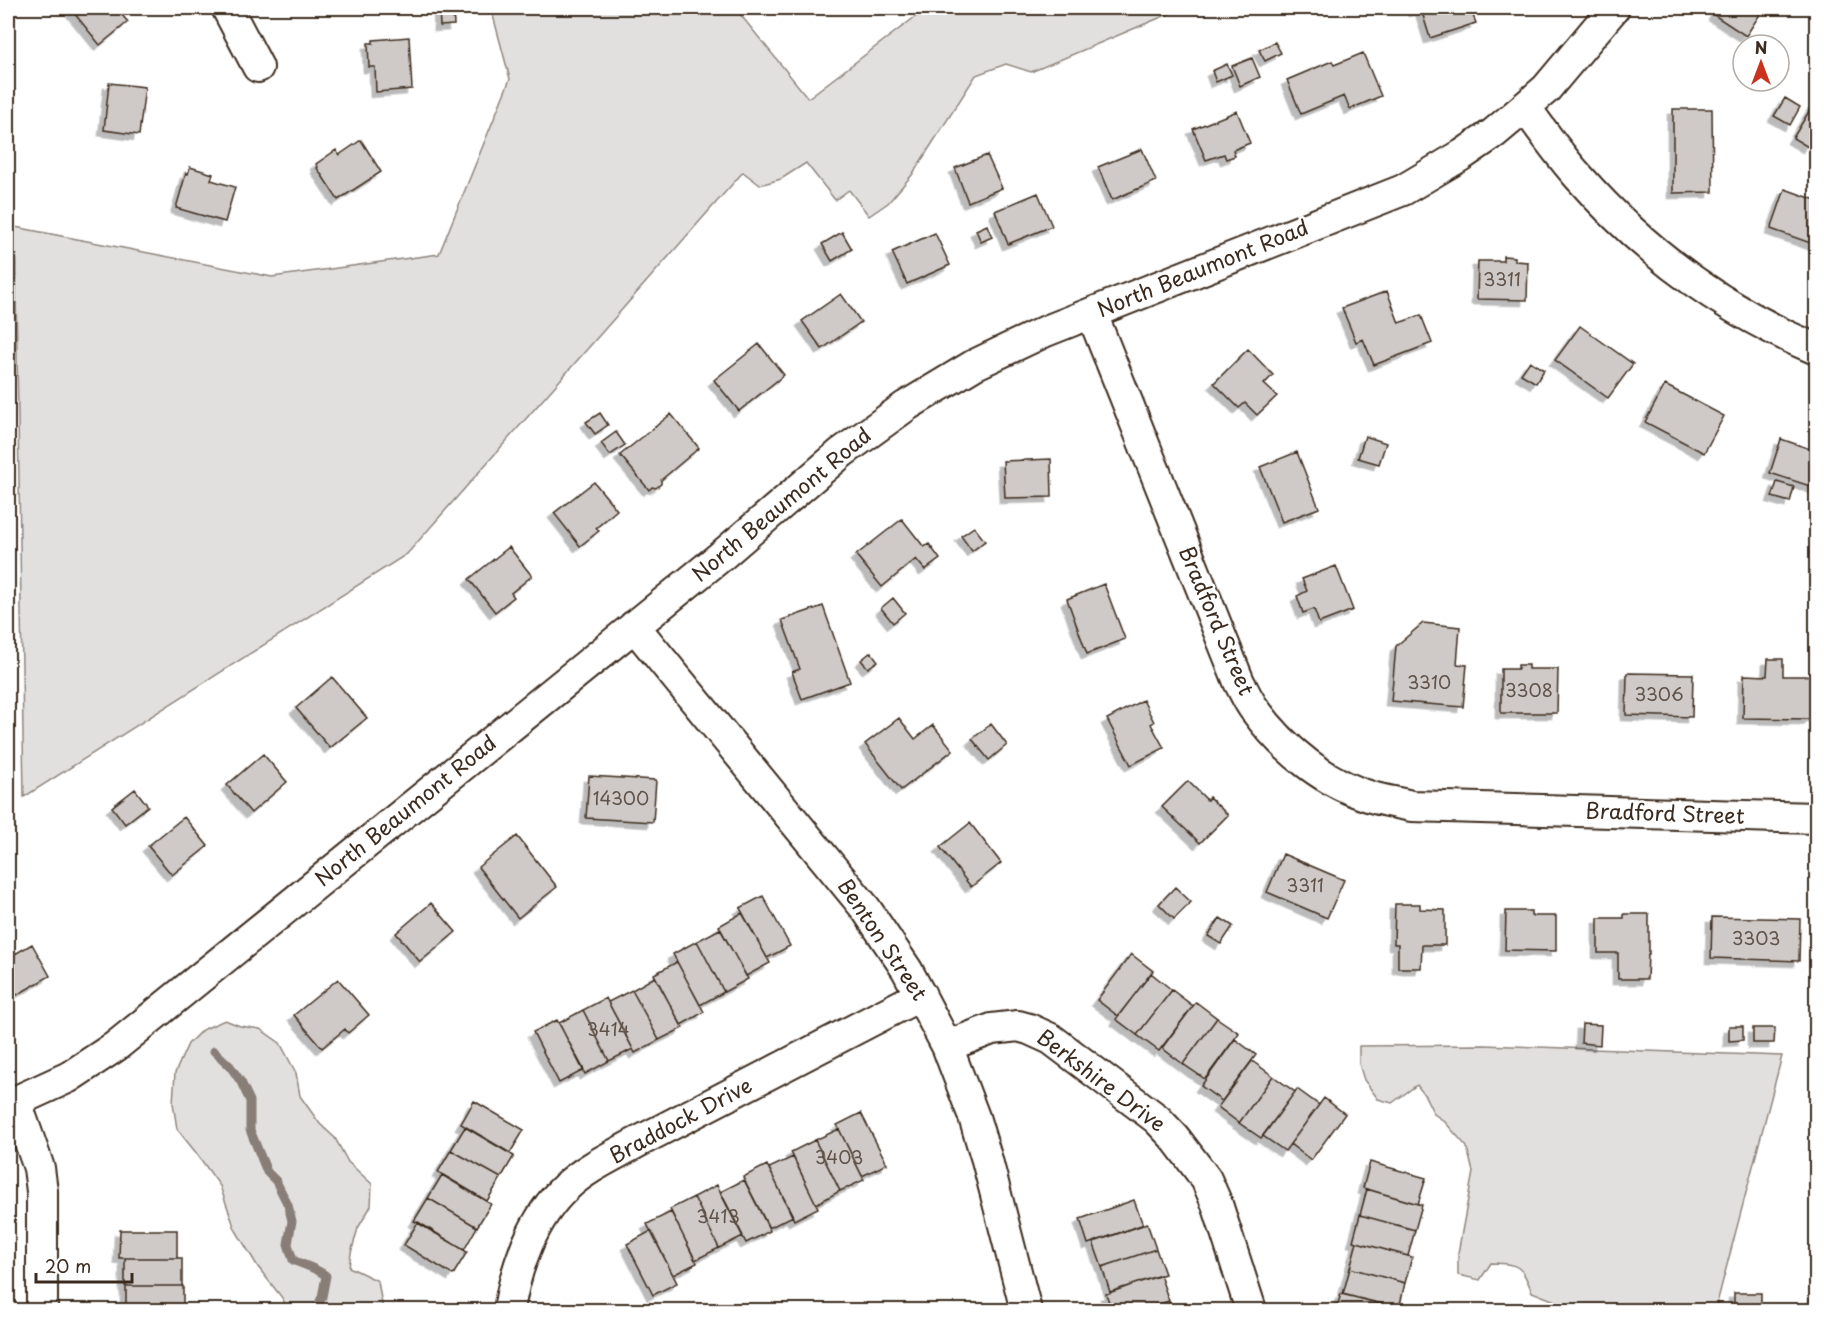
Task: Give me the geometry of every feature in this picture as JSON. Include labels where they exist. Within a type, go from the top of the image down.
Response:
[{"type":"street","points":[[227,8],[258,67]]},
{"type":"street","name":"North Beaumont Road","points":[[12,1104],[69,1077],[116,1046],[720,557],[841,453],[906,406],[974,365],[1046,331],[1402,190],[1494,133],[1546,89],[1614,8]]},
{"type":"street","points":[[1525,107],[1577,176],[1623,225],[1675,270],[1732,308],[1780,334],[1816,349]]},
{"type":"street","name":"Bradford Street","points":[[1092,314],[1239,682],[1253,708],[1273,733],[1307,764],[1343,786],[1374,798],[1411,806],[1816,818]]},
{"type":"street","name":"Benton Street","points":[[634,626],[866,909],[907,970],[947,1046],[978,1128],[1026,1311]]},
{"type":"street","name":"Braddock Drive","points":[[509,1311],[519,1266],[535,1228],[566,1186],[636,1143],[921,995]]},
{"type":"street","name":"Berkshire Drive","points":[[947,1046],[992,1029],[1018,1026],[1029,1029],[1051,1039],[1156,1119],[1175,1138],[1206,1179],[1251,1311]]},
{"type":"street","points":[[12,1104],[39,1168],[42,1191],[42,1311]]},
{"type":"shaded area","points":[[491,8],[735,8],[808,98],[927,8],[1183,8],[1031,72],[1006,64],[976,75],[912,175],[888,203],[869,216],[849,190],[835,200],[806,163],[781,179],[760,185],[743,172],[407,554],[24,797],[15,227],[272,277],[439,254],[510,79]]},
{"type":"shaded area","points":[[225,1020],[240,1026],[260,1029],[280,1043],[296,1073],[300,1096],[320,1124],[335,1138],[348,1162],[372,1184],[371,1206],[358,1228],[349,1267],[378,1281],[383,1310],[287,1310],[283,1299],[258,1267],[235,1229],[220,1186],[177,1129],[173,1103],[175,1073],[188,1044],[202,1030]]},
{"type":"shaded area","points":[[1483,1045],[1782,1056],[1717,1310],[1570,1310],[1532,1292],[1522,1271],[1514,1265],[1491,1263],[1480,1280],[1458,1275],[1458,1253],[1473,1172],[1467,1147],[1444,1121],[1434,1114],[1417,1085],[1392,1103],[1378,1099],[1364,1080],[1359,1064],[1359,1046]]},
{"type":"building","points":[[70,8],[116,8],[128,22],[100,45]]},
{"type":"building","points":[[439,8],[453,8],[454,25],[440,26]]},
{"type":"building","points":[[1413,8],[1470,8],[1476,23],[1430,38],[1421,9],[1414,11]]},
{"type":"building","points":[[1718,8],[1764,8],[1748,33],[1741,33],[1714,15]]},
{"type":"building","points":[[409,37],[412,89],[376,92],[375,67],[369,67],[368,43],[373,43],[373,40]]},
{"type":"building","points":[[1275,42],[1281,53],[1265,61],[1259,50]]},
{"type":"building","points":[[1363,53],[1381,96],[1350,109],[1344,96],[1301,114],[1287,80],[1332,61],[1334,65]]},
{"type":"building","points":[[1252,58],[1260,77],[1240,86],[1232,66]]},
{"type":"building","points":[[1227,64],[1232,75],[1216,82],[1212,71]]},
{"type":"building","points":[[109,83],[145,87],[139,135],[104,130]]},
{"type":"building","points":[[1785,98],[1800,107],[1790,125],[1774,116]]},
{"type":"building","points":[[1814,103],[1816,105],[1816,133],[1808,147],[1793,138]]},
{"type":"building","points":[[1673,109],[1712,109],[1713,192],[1673,193]]},
{"type":"building","points":[[1237,111],[1250,143],[1233,150],[1235,156],[1226,159],[1224,154],[1206,160],[1193,129]]},
{"type":"building","points":[[361,140],[381,172],[338,200],[316,164],[336,150],[339,155]]},
{"type":"building","points":[[1142,149],[1156,181],[1112,200],[1098,167]]},
{"type":"building","points":[[987,155],[1002,188],[968,202],[955,168]]},
{"type":"building","points":[[190,167],[213,174],[211,180],[235,187],[225,222],[176,208],[186,173],[188,174]]},
{"type":"building","points":[[1785,189],[1816,200],[1816,245],[1771,229]]},
{"type":"building","points":[[1038,193],[1052,226],[1008,244],[995,211]]},
{"type":"building","points":[[987,225],[992,237],[981,242],[976,230]]},
{"type":"building","points":[[842,232],[852,249],[832,261],[822,244]]},
{"type":"building","points":[[935,233],[950,265],[907,284],[892,252]]},
{"type":"building","points":[[1503,256],[1515,257],[1515,261],[1528,262],[1527,300],[1477,299],[1478,261],[1503,261]]},
{"type":"building","points":[[1387,291],[1399,323],[1421,315],[1432,343],[1374,365],[1363,339],[1356,342],[1342,308]]},
{"type":"building","points":[[841,294],[861,322],[822,349],[802,321]]},
{"type":"building","points":[[1580,326],[1633,364],[1608,398],[1555,360]]},
{"type":"building","points":[[759,344],[784,375],[739,411],[714,380]]},
{"type":"building","points":[[1248,349],[1273,375],[1264,384],[1277,396],[1257,415],[1245,403],[1239,408],[1214,383]]},
{"type":"building","points":[[1530,361],[1544,370],[1536,383],[1521,374]]},
{"type":"building","points":[[1665,385],[1724,416],[1704,453],[1645,422]]},
{"type":"building","points":[[600,413],[608,425],[595,434],[586,422]]},
{"type":"building","points":[[671,414],[699,448],[661,480],[661,484],[649,490],[620,455]]},
{"type":"building","points":[[616,432],[625,445],[610,455],[601,443]]},
{"type":"building","points":[[1365,436],[1386,443],[1379,464],[1358,458]]},
{"type":"building","points":[[1781,439],[1816,451],[1816,488],[1770,473]]},
{"type":"building","points":[[1297,452],[1319,508],[1282,522],[1260,467]]},
{"type":"building","points":[[1051,459],[1052,497],[1005,498],[1003,461]]},
{"type":"building","points":[[594,482],[617,510],[596,528],[599,531],[580,546],[554,513]]},
{"type":"building","points":[[1777,482],[1794,487],[1790,502],[1772,497]]},
{"type":"building","points":[[902,519],[924,547],[929,544],[940,559],[925,570],[916,559],[882,587],[856,555]]},
{"type":"building","points":[[974,527],[985,541],[972,551],[961,536]]},
{"type":"building","points":[[509,547],[532,576],[511,593],[514,597],[495,612],[469,579]]},
{"type":"building","points":[[1336,566],[1353,610],[1319,623],[1314,609],[1303,613],[1297,596],[1307,591],[1302,579]]},
{"type":"building","points":[[1104,584],[1125,639],[1087,654],[1067,599]]},
{"type":"building","points":[[893,598],[905,613],[893,623],[881,608]]},
{"type":"building","points":[[823,606],[850,682],[802,699],[792,672],[800,669],[782,620]]},
{"type":"building","points":[[1423,623],[1460,627],[1457,664],[1467,665],[1463,707],[1391,701],[1396,646]]},
{"type":"building","points":[[871,652],[878,661],[868,668],[861,660]]},
{"type":"building","points":[[1768,659],[1783,659],[1783,676],[1810,676],[1810,687],[1816,687],[1816,716],[1810,716],[1809,719],[1743,718],[1744,675],[1767,676]]},
{"type":"building","points":[[1518,665],[1528,665],[1528,669],[1558,669],[1557,713],[1501,713],[1501,669],[1518,669]]},
{"type":"building","points":[[1627,673],[1693,674],[1692,717],[1626,715]]},
{"type":"building","points":[[332,677],[367,718],[330,748],[296,708]]},
{"type":"building","points":[[1143,700],[1154,722],[1151,724],[1164,748],[1131,765],[1107,719]]},
{"type":"building","points":[[899,718],[915,739],[933,725],[953,750],[901,790],[865,744]]},
{"type":"building","points":[[991,724],[1007,745],[989,760],[972,739]]},
{"type":"building","points":[[263,754],[287,782],[251,813],[227,785]]},
{"type":"building","points":[[589,776],[656,780],[653,822],[586,818]]},
{"type":"building","points":[[1188,781],[1207,800],[1209,797],[1228,815],[1200,843],[1162,807]]},
{"type":"building","points":[[135,789],[148,806],[125,824],[112,807]]},
{"type":"building","points":[[184,817],[208,846],[172,875],[148,846]]},
{"type":"building","points":[[970,823],[1001,863],[971,887],[940,847]]},
{"type":"building","points":[[517,836],[557,887],[518,918],[478,867]]},
{"type":"building","points":[[1283,854],[1344,880],[1327,918],[1267,892]]},
{"type":"building","points":[[1175,887],[1191,902],[1174,919],[1159,904]]},
{"type":"building","points":[[763,896],[790,946],[767,958],[740,908]]},
{"type":"building","points":[[431,903],[456,932],[420,962],[396,933]]},
{"type":"building","points":[[1395,904],[1420,904],[1420,909],[1445,910],[1445,945],[1422,945],[1421,968],[1398,968],[1398,944],[1394,944]]},
{"type":"building","points":[[1506,911],[1531,911],[1531,916],[1556,916],[1556,951],[1505,950]]},
{"type":"building","points":[[742,913],[770,963],[746,976],[719,926]]},
{"type":"building","points":[[1624,914],[1649,914],[1647,979],[1618,979],[1618,953],[1598,953],[1598,918],[1624,918]]},
{"type":"building","points":[[1712,917],[1800,919],[1799,961],[1711,958]]},
{"type":"building","points":[[1220,918],[1233,926],[1221,944],[1208,936]]},
{"type":"building","points":[[720,929],[748,979],[724,992],[697,941]]},
{"type":"building","points":[[697,941],[724,992],[700,1005],[673,954]]},
{"type":"building","points":[[32,944],[50,976],[8,1000],[8,958]]},
{"type":"building","points":[[1131,954],[1153,971],[1118,1016],[1097,1000]]},
{"type":"building","points":[[677,962],[704,1012],[681,1025],[654,974]]},
{"type":"building","points":[[1151,973],[1172,990],[1137,1035],[1116,1019]]},
{"type":"building","points":[[655,977],[683,1028],[659,1040],[632,990]]},
{"type":"building","points":[[338,979],[369,1015],[348,1033],[345,1029],[322,1048],[294,1015]]},
{"type":"building","points":[[632,990],[659,1040],[635,1053],[608,1002]]},
{"type":"building","points":[[1172,990],[1193,1006],[1159,1051],[1137,1035]]},
{"type":"building","points":[[606,998],[633,1049],[609,1061],[583,1010]]},
{"type":"building","points":[[1196,1002],[1217,1018],[1183,1064],[1162,1048]]},
{"type":"building","points":[[583,1010],[609,1061],[585,1074],[559,1023]]},
{"type":"building","points":[[1217,1018],[1239,1033],[1205,1079],[1183,1064]]},
{"type":"building","points":[[557,1020],[584,1070],[559,1083],[533,1032]]},
{"type":"building","points":[[1582,1024],[1601,1025],[1600,1045],[1581,1043]]},
{"type":"building","points":[[1729,1026],[1743,1026],[1743,1040],[1729,1041]]},
{"type":"building","points":[[1753,1028],[1775,1028],[1774,1043],[1753,1043]]},
{"type":"building","points":[[1235,1039],[1256,1055],[1222,1101],[1201,1086]]},
{"type":"building","points":[[1252,1061],[1273,1076],[1239,1123],[1218,1107]]},
{"type":"building","points":[[1273,1076],[1295,1092],[1261,1138],[1239,1123]]},
{"type":"building","points":[[1297,1089],[1319,1105],[1285,1151],[1263,1136]]},
{"type":"building","points":[[1324,1098],[1345,1114],[1311,1160],[1290,1144]]},
{"type":"building","points":[[474,1101],[524,1130],[510,1153],[461,1124]]},
{"type":"building","points":[[861,1113],[887,1164],[862,1176],[837,1125]]},
{"type":"building","points":[[465,1127],[514,1156],[501,1178],[451,1150]]},
{"type":"building","points":[[839,1129],[864,1180],[840,1191],[815,1140]]},
{"type":"building","points":[[815,1140],[840,1191],[816,1204],[791,1152]]},
{"type":"building","points":[[451,1150],[501,1178],[487,1201],[438,1172]]},
{"type":"building","points":[[793,1157],[818,1208],[794,1220],[769,1168]]},
{"type":"building","points":[[1370,1162],[1426,1178],[1418,1204],[1363,1188]]},
{"type":"building","points":[[767,1165],[793,1216],[769,1228],[743,1177]]},
{"type":"building","points":[[442,1175],[491,1204],[477,1227],[428,1198]]},
{"type":"building","points":[[744,1180],[770,1231],[746,1243],[720,1192]]},
{"type":"building","points":[[717,1185],[743,1236],[719,1248],[694,1197]]},
{"type":"building","points":[[1367,1189],[1422,1205],[1415,1230],[1360,1215]]},
{"type":"building","points":[[694,1197],[719,1248],[695,1260],[670,1209]]},
{"type":"building","points":[[428,1198],[477,1227],[464,1250],[414,1221]]},
{"type":"building","points":[[1134,1200],[1143,1225],[1088,1244],[1080,1219]]},
{"type":"building","points":[[671,1212],[697,1263],[673,1275],[647,1224]]},
{"type":"building","points":[[1360,1215],[1415,1230],[1408,1256],[1353,1241]]},
{"type":"building","points":[[418,1222],[467,1252],[453,1275],[404,1245]]},
{"type":"building","points":[[1147,1223],[1156,1249],[1102,1267],[1093,1242]]},
{"type":"building","points":[[120,1230],[177,1230],[177,1258],[119,1258]]},
{"type":"building","points":[[651,1231],[677,1283],[653,1295],[627,1244]]},
{"type":"building","points":[[1357,1242],[1412,1257],[1405,1283],[1350,1268]]},
{"type":"building","points":[[1156,1249],[1165,1274],[1110,1292],[1102,1267]]},
{"type":"building","points":[[125,1258],[182,1258],[182,1286],[125,1286]]},
{"type":"building","points":[[1350,1268],[1405,1283],[1399,1309],[1343,1294]]},
{"type":"building","points":[[1160,1275],[1169,1301],[1140,1310],[1112,1310],[1106,1294]]},
{"type":"building","points":[[126,1286],[183,1286],[183,1310],[126,1310]]},
{"type":"building","points":[[1734,1293],[1761,1293],[1761,1310],[1734,1310]]},
{"type":"building","points":[[1341,1294],[1396,1307],[1395,1310],[1336,1310]]},
{"type":"building","points":[[1814,1294],[1816,1294],[1816,1310],[1813,1310]]},
{"type":"building","points":[[1169,1301],[1172,1310],[1140,1310]]},
{"type":"waterway","points":[[214,1051],[230,1066],[250,1101],[250,1130],[267,1172],[276,1181],[288,1205],[292,1221],[288,1244],[293,1260],[326,1276],[322,1297],[316,1310]]}]
